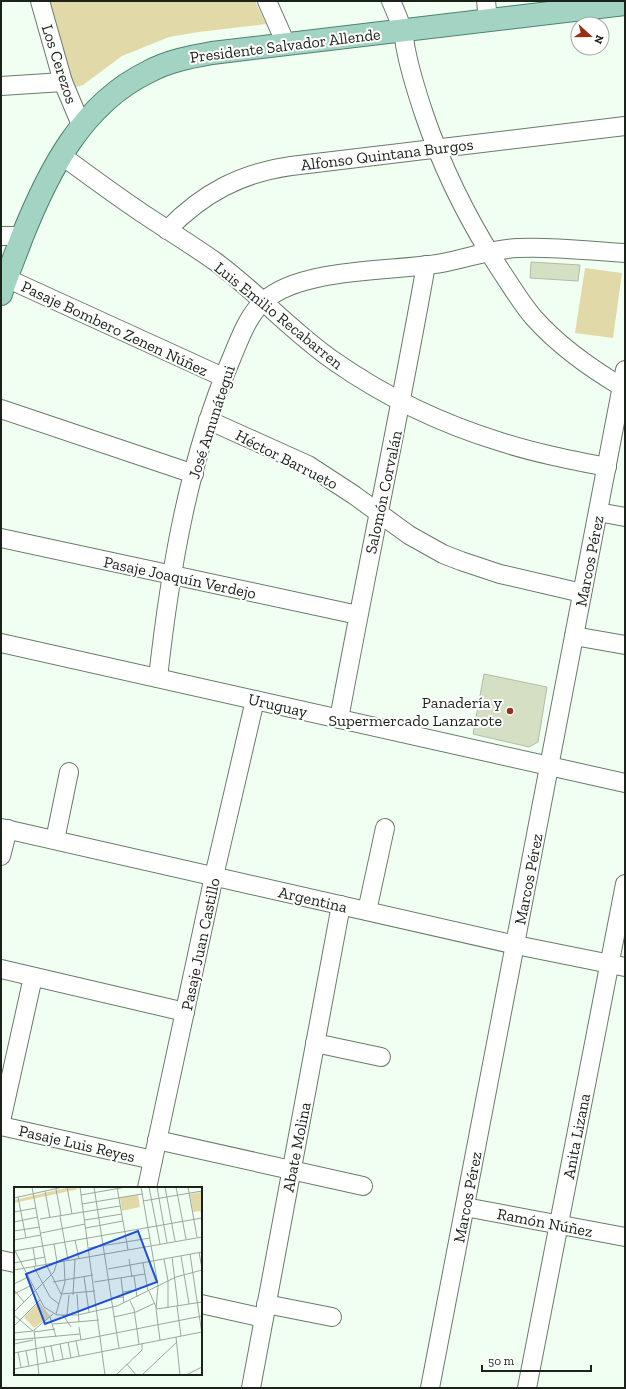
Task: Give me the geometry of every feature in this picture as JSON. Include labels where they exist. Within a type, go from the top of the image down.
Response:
[{"type":"main road","name":"Presidente Salvador Allende","points":[[4,286],[42,190],[61,155],[101,105],[133,80],[163,65],[178,60],[212,53],[403,30],[487,11],[625,4]]},
{"type":"street","name":"Los Cerezos","points":[[40,1],[63,82],[82,127]]},
{"type":"street","points":[[267,1],[286,44]]},
{"type":"street","points":[[391,1],[403,30],[406,50],[414,80],[437,148],[453,184],[488,252],[520,301],[547,332],[576,357],[623,388]]},
{"type":"street","points":[[1,86],[63,82]]},
{"type":"street","name":"Alfonso Quintana Burgos","points":[[167,230],[193,205],[208,195],[226,184],[261,172],[292,166],[625,126]]},
{"type":"street","name":"Luis Emilio Recabarren","points":[[61,155],[167,230],[215,261],[264,302],[300,335],[352,373],[402,401],[446,422],[488,438],[545,454],[607,467]]},
{"type":"street","points":[[1,236],[23,236]]},
{"type":"street","name":"José Amunátegui","points":[[158,678],[164,626],[178,539],[208,420],[224,377],[248,324],[252,316],[264,302],[282,289],[308,280],[339,274],[426,265],[515,248],[539,247],[625,253]]},
{"type":"street","name":"Salomón Corvalán","points":[[339,719],[378,513],[402,401],[426,265]]},
{"type":"street","name":"Pasaje Bombero Zenen Núñez","points":[[4,286],[224,377]]},
{"type":"street","name":"Marcos Pérez","points":[[430,1388],[516,945],[582,593],[623,388],[625,370]]},
{"type":"street","points":[[1,409],[194,474]]},
{"type":"street","name":"Héctor Barrueto","points":[[208,420],[308,465],[348,491],[393,525],[420,542],[461,561],[500,574],[582,593]]},
{"type":"street","points":[[598,512],[625,517]]},
{"type":"street","name":"Pasaje Joaquín Verdejo","points":[[1,538],[358,615]]},
{"type":"street","points":[[574,636],[625,645]]},
{"type":"street","name":"Uruguay","points":[[1,643],[625,783]]},
{"type":"street","name":"Pasaje Juan Castillo","points":[[147,1187],[214,876],[255,700]]},
{"type":"street","points":[[54,840],[69,772]]},
{"type":"street","points":[[1,856],[4,828]]},
{"type":"street","name":"Argentina","points":[[4,828],[516,945],[617,965]]},
{"type":"street","points":[[367,911],[385,828]]},
{"type":"street","name":"Anita Lizana","points":[[527,1388],[559,1225],[617,965],[625,884]]},
{"type":"street","name":"Abate Molina","points":[[251,1388],[341,905]]},
{"type":"street","points":[[1,969],[185,1012]]},
{"type":"street","points":[[1,1121],[33,976]]},
{"type":"street","points":[[315,1043],[381,1056]]},
{"type":"street","name":"Pasaje Luis Reyes","points":[[1,1126],[152,1160]]},
{"type":"street","name":"Pasaje Luis Reyes","points":[[157,1140],[362,1186]]},
{"type":"street","name":"Ramón Núñez","points":[[465,1207],[625,1237]]},
{"type":"street","points":[[1,1260],[14,1263]]},
{"type":"street","points":[[202,1304],[332,1317]]},
{"type":"shaded area","points":[[47,1],[255,1],[266,24],[169,37],[122,56],[83,85],[73,88]]},
{"type":"shaded area","points":[[585,268],[622,273],[613,338],[575,333]]},
{"type":"building","points":[[531,262],[580,265],[578,281],[530,278]]},
{"type":"building","name":"Panadería y Supermercado Lanzarote","points":[[484,674],[547,687],[538,742],[529,747],[473,734]]},
{"type":"place","name":"Panadería y Supermercado Lanzarote","points":[[510,711]]}]
